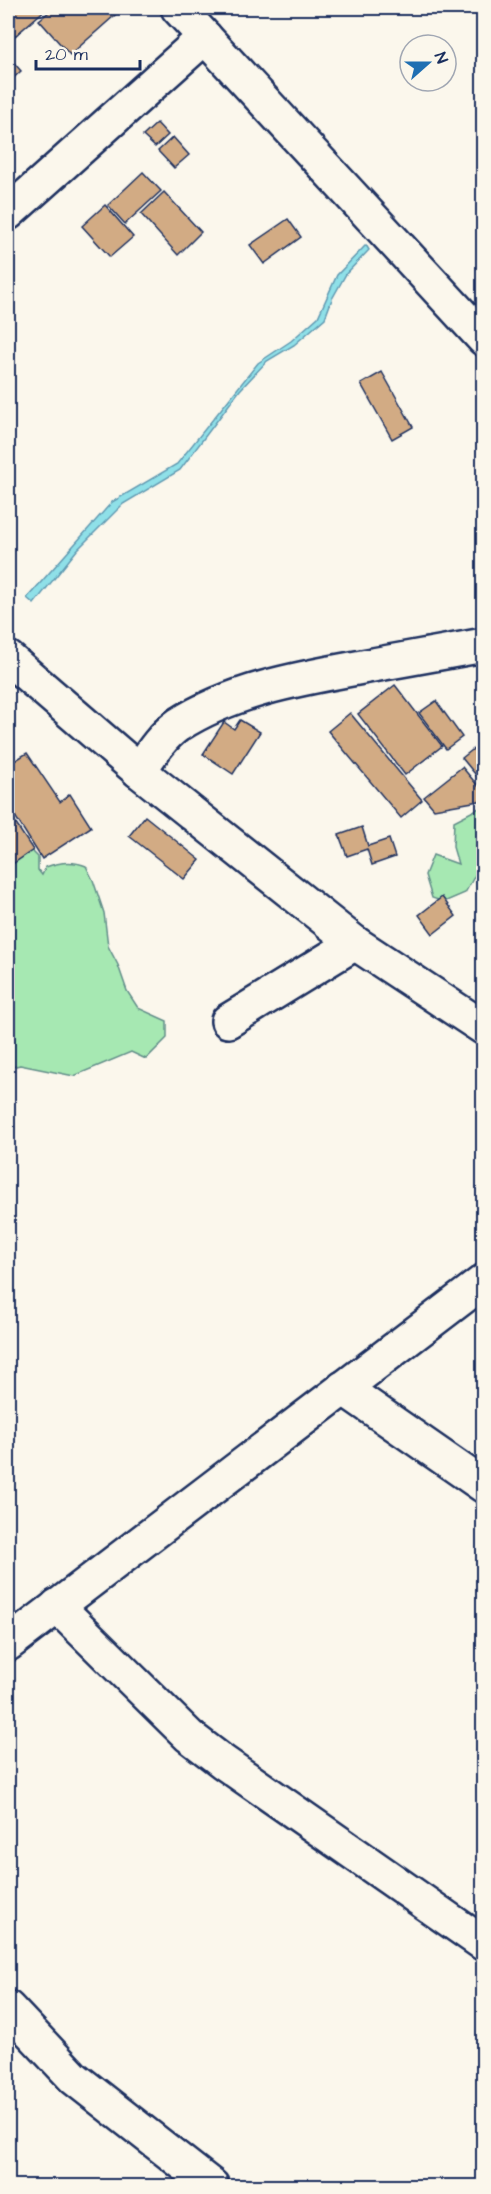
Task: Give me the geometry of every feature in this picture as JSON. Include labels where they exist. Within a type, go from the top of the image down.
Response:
[{"type":"street","points":[[178,8],[483,339]]},
{"type":"street","points":[[8,213],[205,37]]},
{"type":"street","points":[[140,771],[157,746],[176,726],[208,709],[251,692],[288,681],[483,645]]},
{"type":"street","points":[[8,658],[140,771],[355,943],[483,1028]]},
{"type":"street","points":[[228,1021],[355,943]]},
{"type":"street","points":[[8,1644],[483,1281]]},
{"type":"street","points":[[343,1388],[483,1486]]},
{"type":"street","points":[[57,1606],[189,1736],[483,1944]]},
{"type":"street","points":[[8,2008],[74,2078],[212,2187]]},
{"type":"green space","points":[[483,806],[483,866],[479,868],[465,893],[444,902],[432,898],[425,875],[433,855],[458,864],[453,847],[454,821]]},
{"type":"green space","points":[[15,844],[29,848],[38,857],[38,870],[42,875],[46,867],[56,864],[71,862],[86,866],[104,913],[108,946],[118,965],[127,991],[138,1008],[167,1021],[167,1038],[146,1059],[131,1052],[74,1076],[20,1065],[8,1068],[8,846]]},
{"type":"water","points":[[366,245],[369,250],[346,274],[332,299],[325,318],[294,345],[267,361],[240,390],[180,470],[123,504],[77,550],[34,604],[27,598],[112,502],[177,464],[258,363],[291,341],[318,317],[337,275]]},
{"type":"building","points":[[8,8],[47,8],[8,42]]},
{"type":"building","points":[[54,8],[123,8],[70,55],[39,20]]},
{"type":"building","points":[[8,56],[21,71],[8,83]]},
{"type":"building","points":[[157,123],[168,135],[155,147],[143,136]]},
{"type":"building","points":[[173,137],[189,155],[174,168],[158,151]]},
{"type":"building","points":[[143,172],[161,191],[125,224],[108,205]]},
{"type":"building","points":[[164,192],[201,232],[178,255],[141,214]]},
{"type":"building","points":[[105,205],[133,237],[110,257],[82,226]]},
{"type":"building","points":[[288,219],[301,237],[264,264],[250,245]]},
{"type":"building","points":[[382,372],[413,427],[392,439],[361,384]]},
{"type":"building","points":[[395,685],[442,746],[405,775],[358,714]]},
{"type":"building","points":[[436,701],[462,737],[446,749],[419,713]]},
{"type":"building","points":[[350,713],[422,800],[401,818],[328,731]]},
{"type":"building","points":[[240,720],[260,732],[233,774],[203,754],[224,722],[234,729]]},
{"type":"building","points":[[481,743],[484,745],[484,785],[462,758]]},
{"type":"building","points":[[27,753],[60,802],[70,794],[91,827],[42,859],[8,805],[8,765]]},
{"type":"building","points":[[462,767],[484,793],[484,800],[434,809],[424,797]]},
{"type":"building","points":[[8,812],[33,850],[8,867]]},
{"type":"building","points":[[145,816],[200,860],[184,879],[129,836]]},
{"type":"building","points":[[362,827],[368,846],[389,839],[395,857],[372,865],[367,849],[347,856],[339,835]]},
{"type":"building","points":[[442,897],[456,916],[433,934],[419,915]]}]
